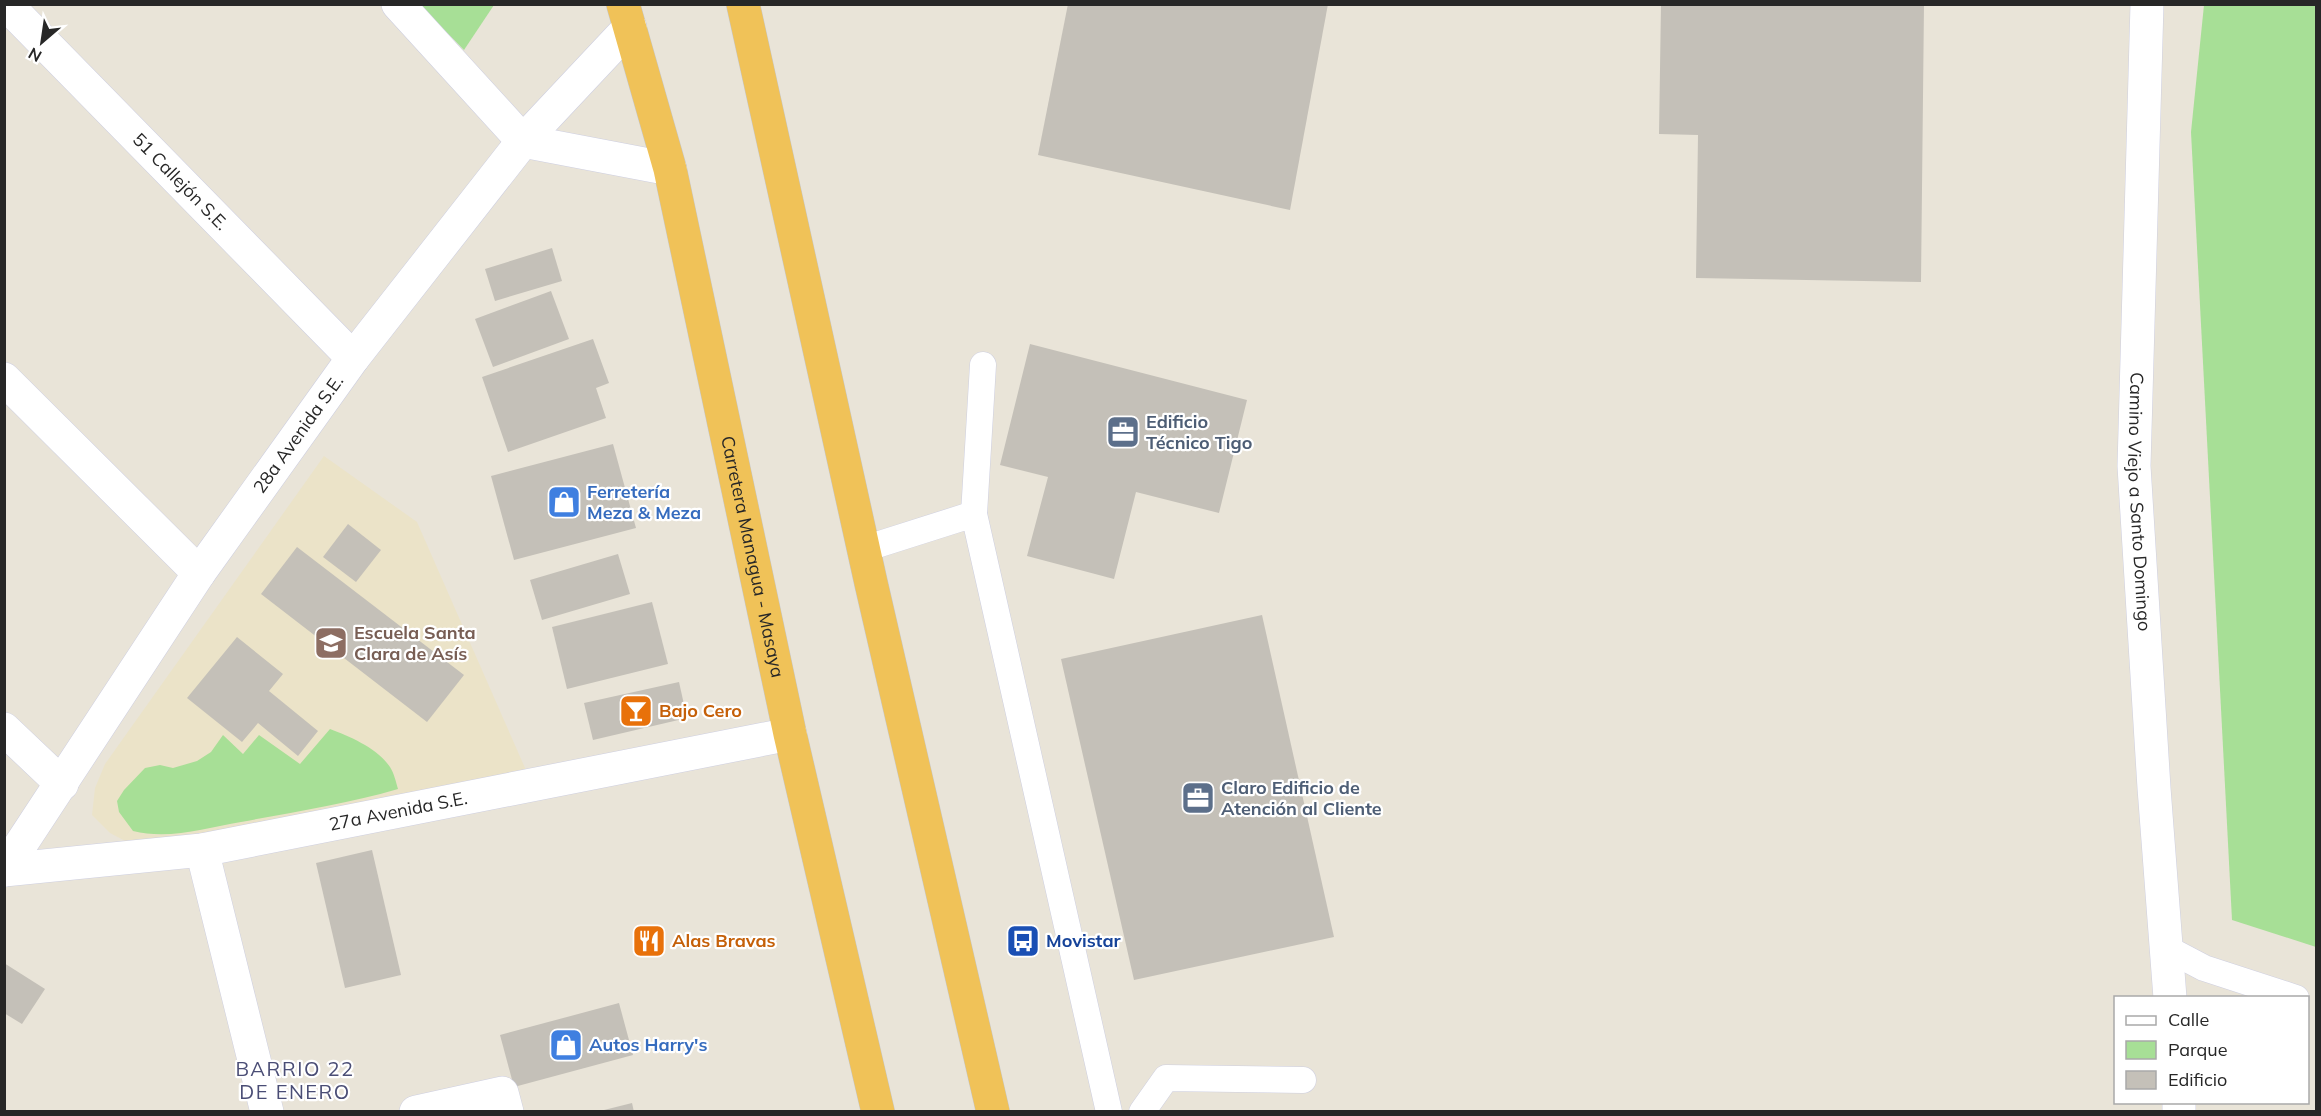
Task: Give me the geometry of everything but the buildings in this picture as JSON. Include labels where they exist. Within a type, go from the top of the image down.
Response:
[{"type":"highway","points":[[743,4],[864,549],[993,1112]]},
{"type":"highway","name":"Carretera Managua - Masaya","points":[[626,16],[670,169],[790,734],[878,1112]]},
{"type":"street","name":"51 Callejón S.E.","points":[[6,4],[354,358]]},
{"type":"street","points":[[398,4],[523,141],[670,169]]},
{"type":"street","name":"Camino Viejo a Santo Domingo","points":[[2147,4],[2134,466],[2170,996]]},
{"type":"street","name":"28a Avenida S.E.","points":[[4,870],[199,573],[354,358],[523,141],[626,16]]},
{"type":"street","points":[[4,380],[199,573]]},
{"type":"street","points":[[4,729],[62,784]]},
{"type":"street","name":"27a Avenida S.E.","points":[[4,870],[202,850],[790,734]]},
{"type":"street","points":[[202,850],[267,1112]]},
{"type":"street","points":[[416,1112],[504,1102]]},
{"type":"lane","points":[[983,364],[974,514],[1109,1112]]},
{"type":"lane","points":[[864,549],[974,514]]},
{"type":"lane","points":[[2166,948],[2204,968],[2290,996]]},
{"type":"lane","points":[[1142,1112],[1166,1078],[1304,1080]]},
{"type":"shaded area","name":"Escuela Santa Clara de Asís","points":[[324,456],[417,522],[529,777],[198,839],[131,844],[110,833],[92,815],[95,788],[105,764]]},
{"type":"green space","points":[[420,5],[494,5],[464,50]]},
{"type":"green space","points":[[2204,5],[2316,5],[2316,947],[2232,920],[2191,132]]},
{"type":"green space","points":[[330,729],[371,749],[385,760],[398,789],[320,807],[174,834],[133,831],[119,812],[117,801],[145,768],[160,765],[173,768],[197,761],[211,752],[223,735],[243,754],[259,735],[300,764]]},
{"type":"place","name":"Edificio Técnico Tigo","points":[[1123,432]]},
{"type":"place","name":"Ferretería Meza & Meza","points":[[564,502]]},
{"type":"place","name":"Escuela Santa Clara de Asís","points":[[331,643]]},
{"type":"place","name":"Bajo Cero","points":[[636,711]]},
{"type":"place","name":"Claro Edificio de Atención al Cliente","points":[[1198,798]]},
{"type":"place","name":"Alas Bravas","points":[[649,941]]},
{"type":"place","name":"Movistar","points":[[1023,941]]},
{"type":"place","name":"Autos Harry's","points":[[566,1045]]},
{"type":"district","name":"BARRIO 22 DE ENERO","points":[[295,1080]]}]
